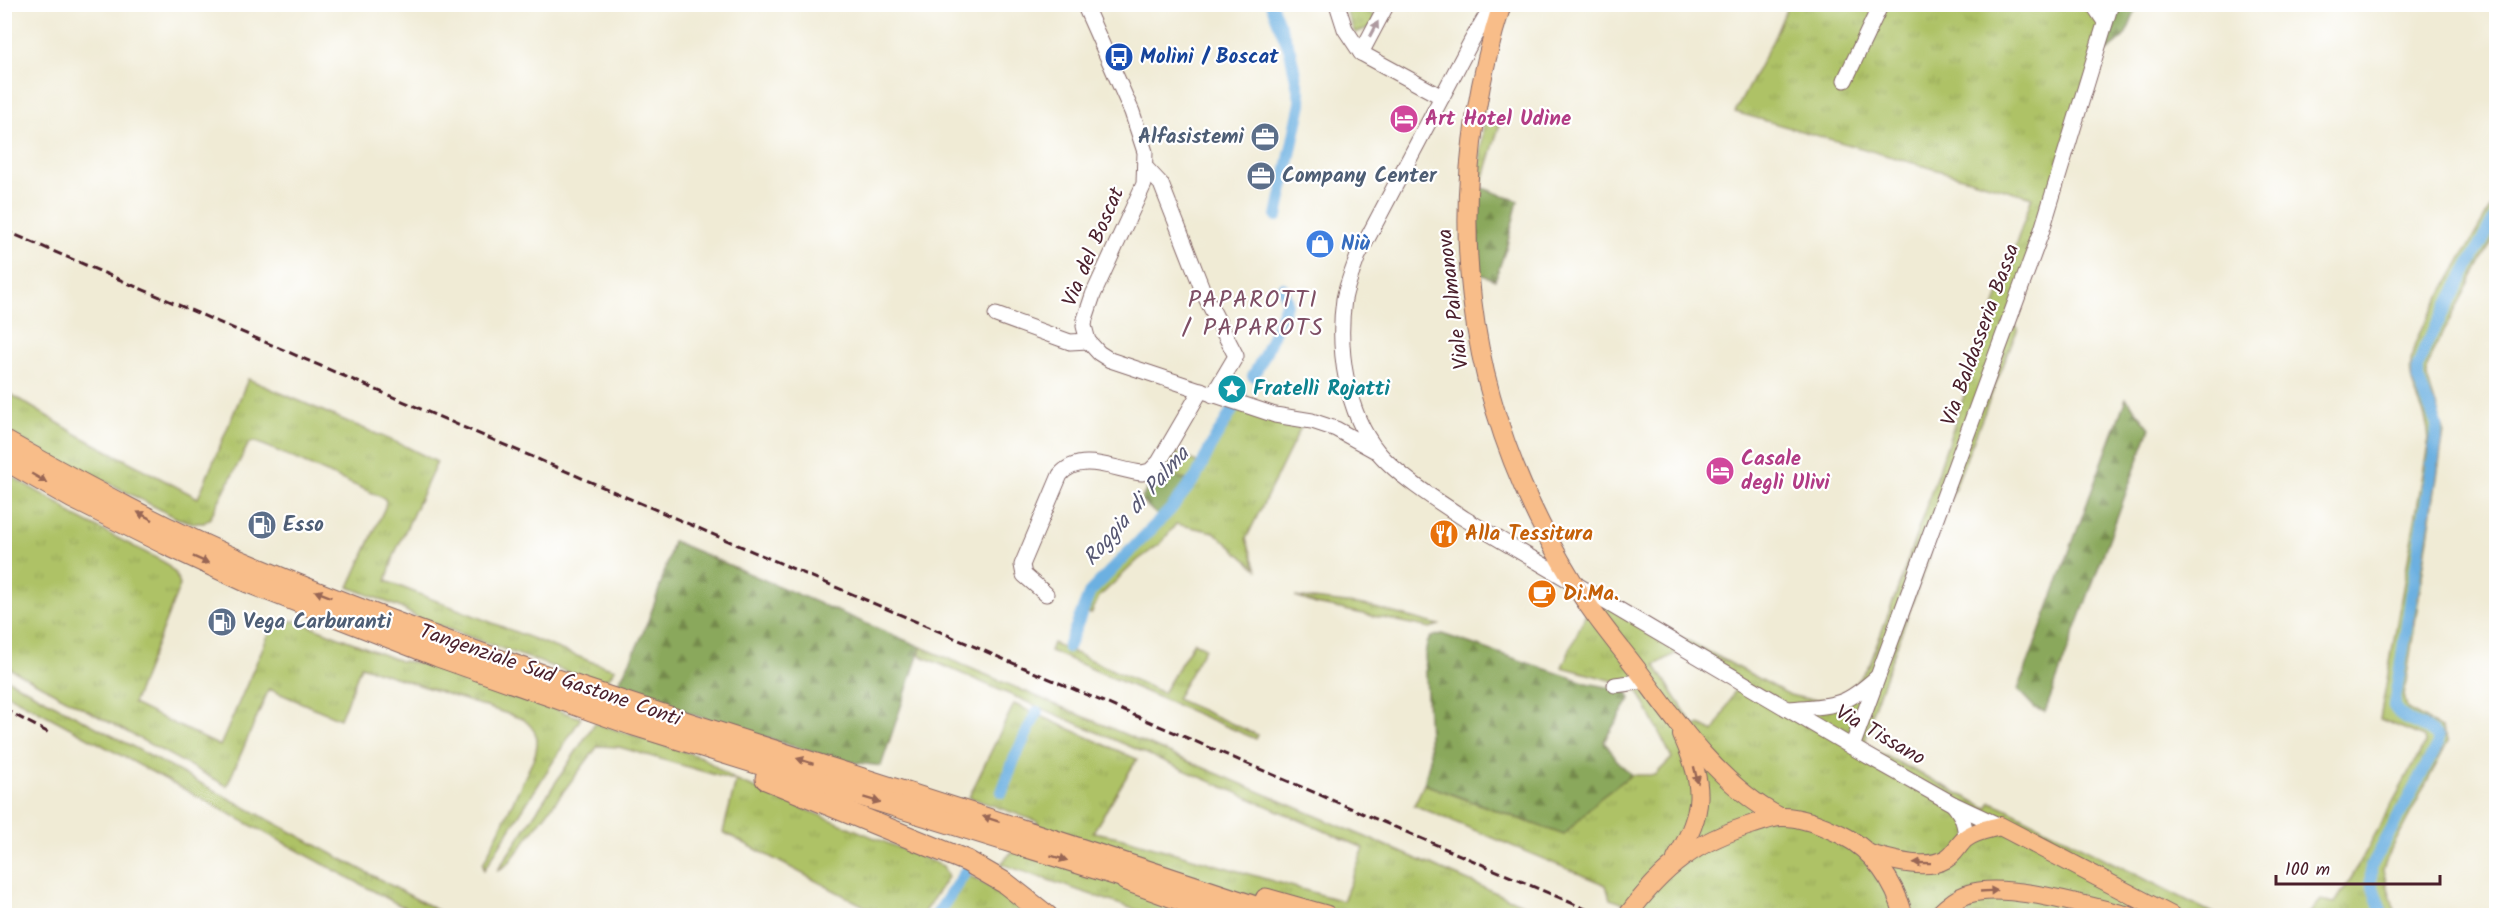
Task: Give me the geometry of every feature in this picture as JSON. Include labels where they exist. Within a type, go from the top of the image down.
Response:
[{"type":"highway","name":"Tangenziale Sud Gastone Conti","points":[[4,441],[173,530],[255,567],[444,641],[629,705],[1047,837]]},
{"type":"highway","name":"Tangenziale Sud Gastone Conti","points":[[4,459],[73,498],[248,582],[438,656],[632,724],[1097,870]]},
{"type":"highway","points":[[632,724],[972,864],[1005,883],[1047,915]]},
{"type":"highway","points":[[1047,837],[1282,915]]},
{"type":"highway","points":[[1047,837],[1326,915]]},
{"type":"highway","points":[[1097,870],[1225,915]]},
{"type":"highway","points":[[1097,870],[1251,915]]},
{"type":"main road","name":"Viale Palmanova","points":[[1502,4],[1486,58],[1472,131],[1467,213],[1472,299],[1482,362],[1502,431],[1530,501],[1573,582],[1676,720],[1734,785],[1751,800],[1780,817]]},
{"type":"main road","name":"Viale Palmanova","points":[[1675,862],[1692,832],[1698,812],[1699,786],[1692,759],[1676,720]]},
{"type":"main road","points":[[1632,909],[1675,862],[1722,835],[1780,817],[1811,822],[1851,839],[1869,854],[1887,877],[1904,915]]},
{"type":"main road","points":[[1869,854],[1890,860],[1931,863],[1944,860],[1966,838],[2000,826]]},
{"type":"main road","name":"Via Tissano","points":[[2000,826],[2172,915]]},
{"type":"main road","points":[[2077,905],[2093,894],[2097,878]]},
{"type":"main road","points":[[1937,915],[1968,894],[1991,891],[2012,891],[2130,915]]},
{"type":"street","points":[[1046,594],[1024,576],[1022,566],[1060,476],[1069,467],[1080,463],[1138,473],[1150,471],[1159,462],[1207,393],[1236,360],[1235,352],[1205,296],[1161,184],[1146,168],[1143,141],[1084,4]]},
{"type":"street","points":[[1337,4],[1345,29],[1361,53],[1442,97]]},
{"type":"street","points":[[1361,53],[1387,4]]},
{"type":"street","points":[[1379,453],[1366,435],[1348,378],[1342,328],[1344,299],[1358,256],[1493,4]]},
{"type":"street","points":[[1845,80],[1881,4]]},
{"type":"street","points":[[2093,4],[2105,22]]},
{"type":"street","name":"Via Baldasseria Bassa","points":[[1852,747],[2041,233],[2111,4]]},
{"type":"street","name":"Via del Boscat","points":[[1088,342],[1084,326],[1088,307],[1137,203],[1146,168]]},
{"type":"street","points":[[996,315],[1070,342],[1088,342],[1104,357],[1207,393],[1275,415],[1312,421],[1336,429],[1379,453]]},
{"type":"street","name":"Via Tissano","points":[[1379,453],[1426,493],[1465,519],[1831,735],[1953,804],[2000,826]]},
{"type":"street","name":"Via Baldasseria Bassa","points":[[1789,709],[1825,707],[1843,703],[1858,694],[1878,676]]},
{"type":"street","points":[[1616,685],[1646,681]]},
{"type":"street","points":[[1831,735],[1835,715],[1843,703]]},
{"type":"street","points":[[1953,804],[1963,819],[1966,838]]},
{"type":"green space","points":[[1788,5],[2117,5],[2014,326],[2018,328],[1958,479],[1873,710],[1866,744],[1987,808],[1991,802],[2003,807],[2216,915],[1706,916],[1676,907],[1657,915],[1610,899],[1606,885],[1414,805],[1424,784],[1564,835],[1599,799],[1631,775],[1655,775],[1672,758],[1636,687],[1562,667],[1597,589],[1664,628],[1790,695],[1815,699],[1837,696],[1855,683],[1870,663],[1901,580],[2032,197],[1735,112],[1774,38]],"holes":[[[1680,651],[1737,686],[1714,732],[1701,725],[1694,726],[1655,665]]]},
{"type":"green space","points":[[2117,5],[2137,5],[2126,34],[2117,44],[2102,53]]},
{"type":"green space","points":[[1358,7],[1377,17],[1371,27],[1355,33],[1346,11]]},
{"type":"green space","points":[[1484,117],[1500,123],[1477,201]]},
{"type":"green space","points":[[1480,187],[1518,201],[1495,280],[1480,274],[1476,217]]},
{"type":"green space","points":[[2496,197],[2496,233],[2432,353],[2427,368],[2427,378],[2444,431],[2404,695],[2407,709],[2441,728],[2448,742],[2387,858],[2383,870],[2396,915],[2304,915],[2311,912],[2321,900],[2335,903],[2353,875],[2425,743],[2424,737],[2380,719],[2429,440],[2427,425],[2412,379],[2411,367],[2419,334]]},
{"type":"green space","points":[[248,379],[437,462],[395,553],[386,581],[615,669],[604,685],[420,619],[399,607],[349,587],[386,501],[384,498],[266,446],[255,442],[249,443],[210,518],[204,523],[194,523],[177,518],[89,473],[63,464],[5,431],[4,390],[78,435],[198,498]]},
{"type":"green space","points":[[2126,398],[2150,428],[2045,712],[2035,708],[2018,690]]},
{"type":"green space","points":[[1237,407],[1303,423],[1246,539],[1257,569],[1214,532],[1176,524],[1160,544],[1138,560],[1099,597],[1091,614],[1085,612],[1093,594],[1185,496],[1198,478]]},
{"type":"green space","points":[[1170,450],[1201,464],[1189,481],[1157,471]]},
{"type":"green space","points":[[1157,471],[1189,481],[1158,516],[1141,500]]},
{"type":"green space","points":[[4,472],[63,506],[71,514],[164,562],[175,573],[180,585],[133,704],[220,746],[267,638],[280,624],[288,621],[298,621],[400,661],[421,663],[581,718],[484,870],[483,864],[534,758],[537,746],[535,732],[523,719],[361,666],[340,719],[269,689],[227,786],[5,666]]},
{"type":"green space","points":[[673,541],[921,647],[881,766],[837,760],[614,690],[649,618]]},
{"type":"green space","points":[[1295,597],[1364,605],[1439,625],[1430,628],[1316,604]]},
{"type":"green space","points":[[1442,634],[1587,683],[1617,689],[1626,688],[1630,699],[1604,741],[1631,775],[1599,799],[1564,835],[1424,784],[1430,759],[1425,655],[1427,643],[1431,637]]},
{"type":"green space","points":[[1194,642],[1205,648],[1176,699],[1258,735],[1256,739],[1050,651],[1053,643],[1163,693]]},
{"type":"green space","points":[[921,647],[1548,915],[1151,915],[1001,864],[1039,822],[969,797],[1014,704],[1137,759],[1093,832],[1119,837],[1343,901],[1364,848],[919,655]]},
{"type":"green space","points":[[5,678],[446,915],[418,915],[5,693]]},
{"type":"green space","points":[[595,723],[701,757],[737,781],[943,866],[948,877],[922,915],[881,915],[723,832],[736,781],[619,747],[598,746],[508,864],[497,871]]},
{"type":"green space","points":[[961,871],[996,890],[1028,915],[931,915]]},
{"type":"waterway","name":"Roggia di Palma","points":[[1271,4],[1290,51],[1301,103],[1277,216]]},
{"type":"waterway","points":[[2381,911],[2371,881],[2371,867],[2438,744],[2438,737],[2433,732],[2409,720],[2394,706],[2436,441],[2437,425],[2418,379],[2418,367],[2425,347],[2496,215]]},
{"type":"waterway","name":"Roggia di Palma","points":[[1253,376],[1287,302],[1283,288]]},
{"type":"waterway","name":"Roggia di Palma","points":[[1068,647],[1090,592],[1170,510],[1196,477],[1213,442],[1241,396]]},
{"type":"waterway","name":"Roggia di Palma","points":[[1002,792],[1015,757],[1037,712]]},
{"type":"waterway","name":"Roggia di Palma","points":[[936,916],[974,859]]},
{"type":"railway","points":[[4,230],[1602,916]]},
{"type":"railway","points":[[4,709],[49,733]]},
{"type":"railway","points":[[2484,916],[2496,911]]},
{"type":"place","name":"Molini / Boscat","points":[[1119,57]]},
{"type":"place","name":"Art Hotel Udine","points":[[1404,119]]},
{"type":"place","name":"Alfasistemi","points":[[1265,137]]},
{"type":"place","name":"Company Center","points":[[1261,176]]},
{"type":"place","name":"Niù","points":[[1320,244]]},
{"type":"place","name":"Fratelli Rojatti","points":[[1232,389]]},
{"type":"place","name":"Casale degli Ulivi","points":[[1720,471]]},
{"type":"place","name":"Esso","points":[[262,525]]},
{"type":"place","name":"Alla Tessitura","points":[[1444,534]]},
{"type":"place","name":"Di.Ma.","points":[[1542,594]]},
{"type":"place","name":"Vega Carburanti","points":[[222,622]]},
{"type":"district","name":"PAPAROTTI / PAPAROTS","points":[[1253,314]]}]
